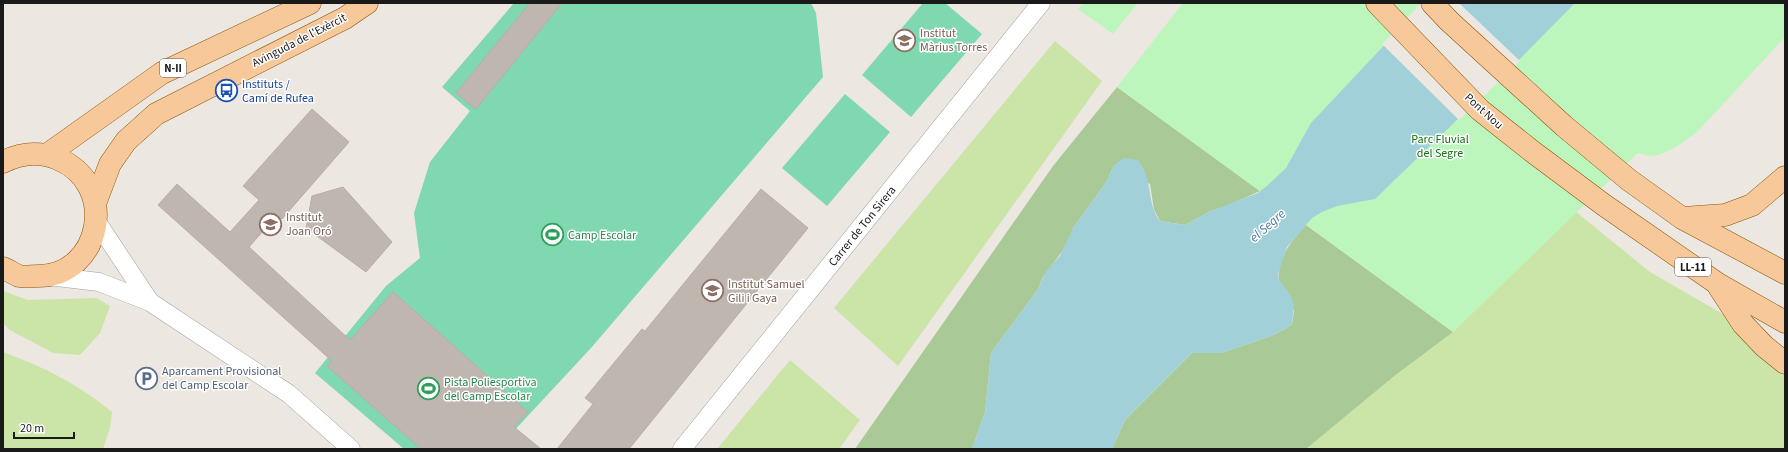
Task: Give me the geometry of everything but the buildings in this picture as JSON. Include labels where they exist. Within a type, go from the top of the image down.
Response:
[{"type":"main road","name":"N-II","points":[[48,154],[162,73],[310,3]]},
{"type":"main road","name":"Avinguda de l'Exèrcit","points":[[96,201],[110,164],[126,141],[156,114],[345,18],[367,3]]},
{"type":"main road","name":"Pont Nou","points":[[1377,3],[1480,110],[1604,206],[1718,284]]},
{"type":"main road","points":[[1432,3],[1449,21],[1564,126],[1630,180],[1682,218],[1785,273]]},
{"type":"main road","points":[[3,162],[13,157],[31,153],[48,154],[70,163],[86,180],[96,201],[97,222],[89,246],[72,266],[48,276],[20,276],[3,268]]},
{"type":"main road","points":[[1682,218],[1725,215],[1752,205],[1781,186]]},
{"type":"main road","points":[[1718,284],[1743,324],[1764,346],[1785,363]]},
{"type":"main road","name":"LL-11","points":[[1718,284],[1785,322]]},
{"type":"street","name":"Carrer de Ton Sirera","points":[[682,449],[1041,3]]},
{"type":"street","points":[[97,222],[150,302]]},
{"type":"street","points":[[48,276],[99,282],[150,302],[289,394],[351,449]]},
{"type":"green space","name":"Camp Escolar","points":[[514,3],[811,3],[816,13],[823,77],[591,348],[497,449],[404,449],[315,373],[386,286],[420,258],[414,213],[430,162],[470,111],[442,87]]},
{"type":"green space","points":[[923,3],[945,3],[982,34],[911,117],[862,75]]},
{"type":"green space","points":[[1083,3],[1138,3],[1113,34],[1078,9]]},
{"type":"green space","name":"Parc Fluvial del Segre","points":[[1183,3],[1785,3],[1785,37],[1697,132],[1676,147],[1659,155],[1648,156],[1638,153],[1453,332],[1117,87]]},
{"type":"green space","points":[[1055,41],[1102,81],[898,366],[834,308]]},
{"type":"green space","points":[[1117,87],[1260,191],[1229,205],[1211,211],[1185,225],[1160,221],[1154,210],[1150,184],[1114,165],[1107,181],[1073,228],[1067,245],[1043,277],[1038,289],[991,353],[985,412],[972,449],[855,449],[1053,166]]},
{"type":"green space","points":[[845,94],[890,132],[827,206],[782,168]]},
{"type":"green space","points":[[1576,212],[1650,272],[1785,350],[1785,449],[1311,449],[1308,447],[1393,377],[1453,332]]},
{"type":"green space","points":[[1306,225],[1453,332],[1393,377],[1306,449],[1112,449],[1125,420],[1192,353],[1221,353],[1271,336],[1292,324],[1294,311],[1279,280],[1279,272],[1286,250]]},
{"type":"green space","points":[[3,291],[28,300],[96,298],[110,306],[100,333],[80,355],[53,353],[10,330],[3,323]]},
{"type":"green space","points":[[3,352],[47,370],[73,384],[112,412],[110,428],[103,449],[3,449]]},
{"type":"green space","points":[[790,360],[860,420],[839,449],[717,449]]},
{"type":"water","name":"el Segre","points":[[1424,3],[1575,3],[1515,64],[1375,199],[1337,206],[1312,218],[1287,247],[1278,274],[1279,280],[1290,294],[1294,305],[1292,324],[1287,328],[1271,336],[1221,353],[1192,353],[1125,420],[1112,449],[972,449],[985,412],[991,353],[1038,289],[1046,271],[1060,256],[1073,228],[1107,181],[1114,165],[1124,158],[1138,160],[1146,176],[1153,207],[1160,221],[1185,225],[1211,211],[1258,193],[1286,168],[1311,123]]},
{"type":"pier","points":[[1421,3],[1459,3],[1520,61],[1459,120],[1382,44]]},
{"type":"place","name":"Institut Màrius Torres","points":[[904,40]]},
{"type":"place","name":"Instituts / Camí de Rufea","points":[[227,91]]},
{"type":"place","name":"Institut Joan Oró","points":[[271,224]]},
{"type":"place","name":"Camp Escolar","points":[[552,235]]},
{"type":"place","name":"Institut Samuel Gili i Gaya","points":[[712,291]]},
{"type":"place","name":"Aparcament Provisional del Camp Escolar","points":[[146,378]]},
{"type":"place","name":"Pista Poliesportiva del Camp Escolar","points":[[428,389]]}]
